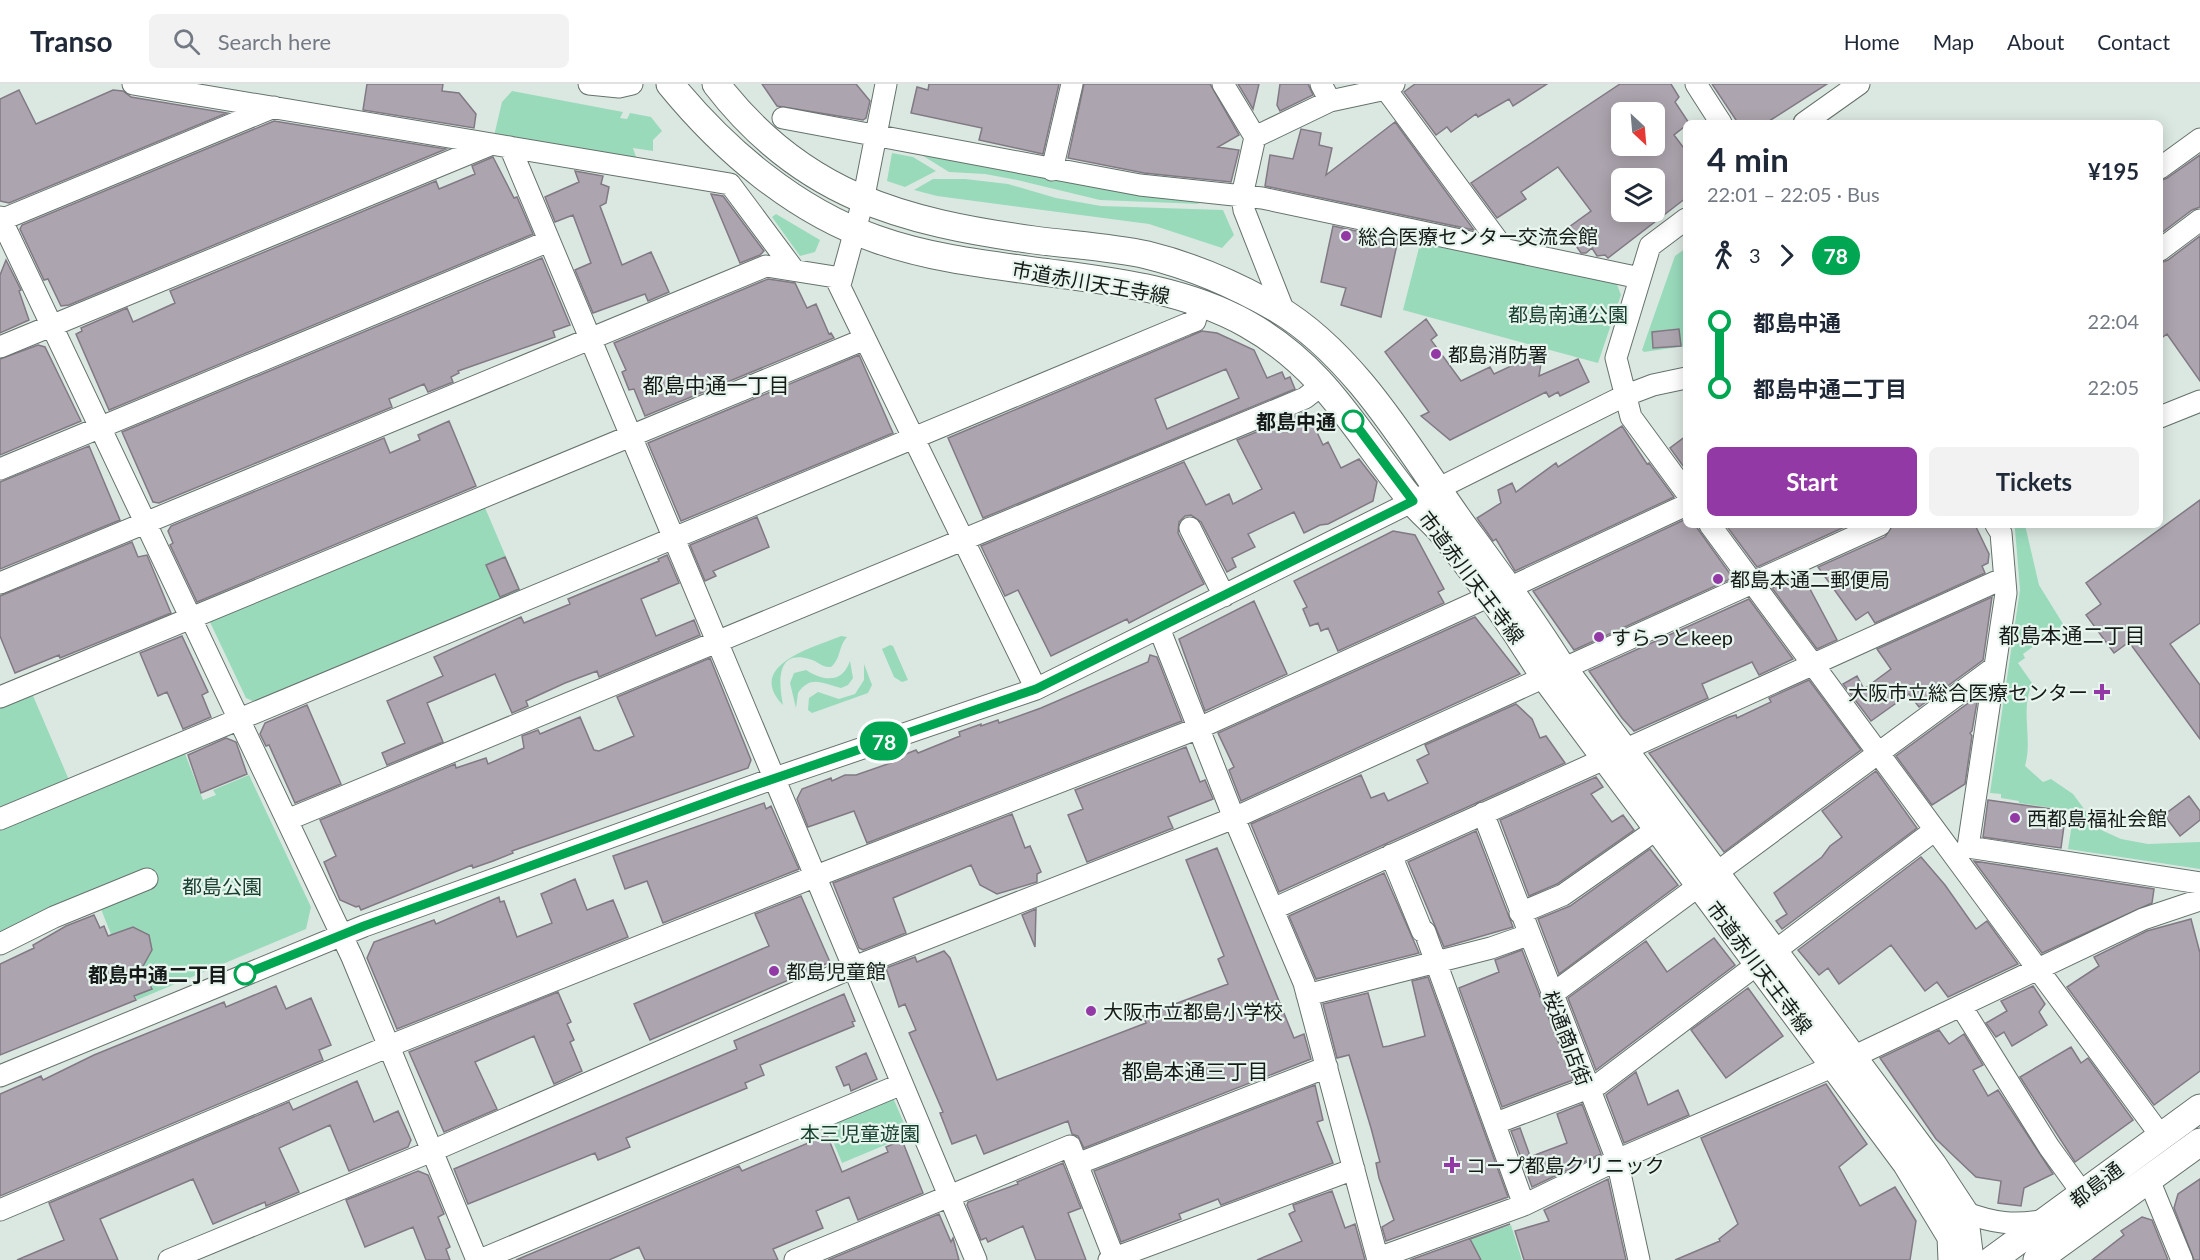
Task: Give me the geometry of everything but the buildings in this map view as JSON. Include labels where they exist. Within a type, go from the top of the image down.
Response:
[{"type":"main road","name":"市道赤川天王寺線","points":[[670,84],[698,116],[759,172],[786,191],[855,230],[935,256],[1151,288],[1200,304],[1244,323],[1266,336],[1289,352],[1323,384],[1413,501],[1499,592]]},
{"type":"main road","name":"市道赤川天王寺線","points":[[716,84],[750,124],[771,144],[797,164],[863,201],[923,221],[973,232],[1153,257],[1233,285],[1285,314],[1327,347],[1350,371],[1437,489],[1499,592],[1554,673],[1843,1062],[1954,1219],[1970,1260]]},
{"type":"main road","name":"市道赤川天王寺線","points":[[1614,754],[1658,829],[1708,880]]},
{"type":"main road","name":"都島通","points":[[1992,1260],[2200,1107]]},
{"type":"main road","name":"都島通","points":[[2037,1260],[2200,1142]]},
{"type":"main road","name":"市道赤川天王寺線","points":[[1952,1260],[1951,1237],[1954,1219]]},
{"type":"street","points":[[133,84],[730,184],[794,270]]},
{"type":"street","points":[[589,84],[619,87],[632,84]]},
{"type":"street","points":[[868,84],[884,94],[863,201],[838,281],[914,439],[947,546],[1036,689]]},
{"type":"street","points":[[1052,170],[1072,84]]},
{"type":"street","points":[[1223,84],[1255,137],[1242,196],[1244,210],[1285,314]]},
{"type":"street","points":[[1808,120],[1860,84]]},
{"type":"street","points":[[1255,137],[1326,92],[1388,86],[1504,249]]},
{"type":"street","points":[[1702,86],[1719,120]]},
{"type":"street","points":[[274,107],[1,219],[341,935],[478,1260],[902,1084]]},
{"type":"street","points":[[783,118],[1140,185],[1242,196],[1640,278]]},
{"type":"street","points":[[2163,166],[2200,139]]},
{"type":"street","points":[[501,145],[549,241],[772,779],[781,790],[975,1260]]},
{"type":"street","points":[[0,347],[501,145]]},
{"type":"street","points":[[2163,248],[2200,220]]},
{"type":"street","points":[[1683,221],[1650,246],[1616,358],[1631,417],[1683,488]]},
{"type":"street","points":[[0,469],[549,241]]},
{"type":"street","points":[[0,583],[766,266],[838,281]]},
{"type":"street","points":[[0,819],[1195,321],[1200,304]]},
{"type":"street","points":[[0,697],[865,339]]},
{"type":"street","points":[[0,1076],[341,935],[772,779],[1036,689],[1624,396],[1653,385],[1683,379]]},
{"type":"street","points":[[286,820],[1305,398],[1323,384]]},
{"type":"street","points":[[2163,416],[2200,401]]},
{"type":"street","points":[[0,1210],[388,1046],[816,876],[1199,728],[1683,506]]},
{"type":"street","points":[[1190,528],[1224,596]]},
{"type":"street","points":[[1712,528],[1935,830],[1962,852],[2038,969],[2161,1136]]},
{"type":"street","points":[[169,1260],[432,1151],[854,968],[1234,818],[1873,528]]},
{"type":"street","points":[[1962,852],[2006,593],[2001,533],[1998,528]]},
{"type":"street","points":[[1273,909],[1391,855],[1485,816],[1614,754],[2004,578]]},
{"type":"street","points":[[1159,628],[1307,995],[1378,1259],[1524,1205],[1617,1160],[1843,1062],[2143,919],[2200,900]]},
{"type":"street","points":[[1551,995],[1995,667]]},
{"type":"street","name":"桜通商店街","points":[[1485,816],[1551,995],[1617,1160],[1639,1260]]},
{"type":"street","points":[[1520,913],[1563,895],[1658,829]]},
{"type":"street","points":[[1496,1124],[1599,1084],[1935,830]]},
{"type":"street","points":[[1962,852],[2200,883]]},
{"type":"street","points":[[1391,855],[1436,960],[1435,965],[1496,1124],[1524,1205]]},
{"type":"street","points":[[0,945],[54,917],[147,879]]},
{"type":"street","points":[[1307,995],[1436,960],[1491,948],[1528,934]]},
{"type":"street","points":[[1961,1006],[2049,1147],[2082,1194]]},
{"type":"street","points":[[1077,1164],[1327,1067]]},
{"type":"street","points":[[795,1260],[1070,1146],[1111,1259],[1354,1168]]},
{"type":"street","points":[[2149,1180],[2182,1260]]},
{"type":"street","points":[[1942,1260],[1954,1219],[2013,1225],[2050,1219]]},
{"type":"green space","points":[[512,91],[623,112],[620,118],[627,119],[630,113],[651,117],[662,131],[653,140],[653,151],[633,148],[637,160],[494,136],[502,102]]},
{"type":"green space","points":[[912,149],[1200,204],[1100,200],[985,174],[949,172]]},
{"type":"green space","points":[[892,153],[913,157],[936,171],[905,187],[887,181]]},
{"type":"green space","points":[[933,179],[965,179],[1008,184],[1056,198],[1101,206],[1223,210],[1234,235],[1222,248],[1149,224],[937,196],[914,190]]},
{"type":"green space","points":[[776,214],[820,240],[815,252],[800,256],[772,217]]},
{"type":"green space","name":"都島南通公園","points":[[1421,240],[1616,282],[1621,295],[1598,363],[1403,310]]},
{"type":"green space","points":[[1683,250],[1683,346],[1644,352],[1642,350],[1675,256]]},
{"type":"green space","points":[[483,503],[521,592],[257,703],[246,698],[209,620]]},
{"type":"green space","points":[[2026,528],[2039,585],[2068,632],[2053,643],[2048,636],[2023,654],[2025,658],[2018,663],[2032,683],[2027,705],[2028,745],[2025,766],[2043,782],[2051,779],[2073,794],[2099,829],[2121,839],[2148,844],[2200,842],[2200,869],[2068,849],[2074,811],[2019,803],[2019,801],[2001,798],[2001,794],[1990,793],[2020,590],[2015,529]]},
{"type":"green space","points":[[841,636],[847,637],[831,667],[798,657],[790,659],[785,664],[781,679],[783,705],[773,691],[772,679],[777,668],[788,660],[801,652]]},
{"type":"green space","points":[[893,646],[908,680],[902,682],[894,677],[882,649]]},
{"type":"green space","points":[[850,661],[853,678],[848,685],[841,688],[818,682],[808,684],[798,693],[796,708],[790,683],[794,673],[806,670],[825,678],[837,677],[847,668]]},
{"type":"green space","points":[[864,664],[872,685],[868,693],[812,713],[808,710],[809,698],[818,692],[839,699],[855,694],[864,680]]},
{"type":"green space","points":[[31,691],[69,780],[0,809],[0,704]]},
{"type":"green space","name":"都島公園","points":[[184,751],[203,800],[216,795],[213,790],[249,775],[311,907],[306,929],[137,1000],[99,904],[0,938],[0,828]]},
{"type":"green space","name":"本三児童遊園","points":[[889,1097],[894,1100],[909,1135],[842,1163],[826,1124]]},
{"type":"green space","points":[[1511,1225],[1522,1260],[1442,1260],[1442,1248]]},
{"type":"bus line","name":"78","points":[[245,974],[364,926],[735,792],[1036,689],[1413,501],[1353,421]]},
{"type":"place","name":"総合医療センター交流会館","points":[[1346,236]]},
{"type":"place","name":"都島消防署","points":[[1436,354]]},
{"type":"place","name":"都島中通","points":[[1353,421]]},
{"type":"place","name":"都島本通二郵便局","points":[[1718,579]]},
{"type":"place","name":"すらっとkeep","points":[[1599,637]]},
{"type":"place","name":"大阪市立総合医療センター","points":[[2102,692]]},
{"type":"place","name":"西都島福祉会館","points":[[2015,818]]},
{"type":"place","name":"都島児童館","points":[[774,971]]},
{"type":"place","name":"都島中通二丁目","points":[[245,974]]},
{"type":"place","name":"大阪市立都島小学校","points":[[1091,1011]]},
{"type":"place","name":"コープ都島クリニック","points":[[1452,1165]]},
{"type":"district","name":"都島中通一丁目","points":[[716,384]]},
{"type":"district","name":"都島本通二丁目","points":[[2072,634]]},
{"type":"district","name":"都島本通三丁目","points":[[1195,1070]]}]
